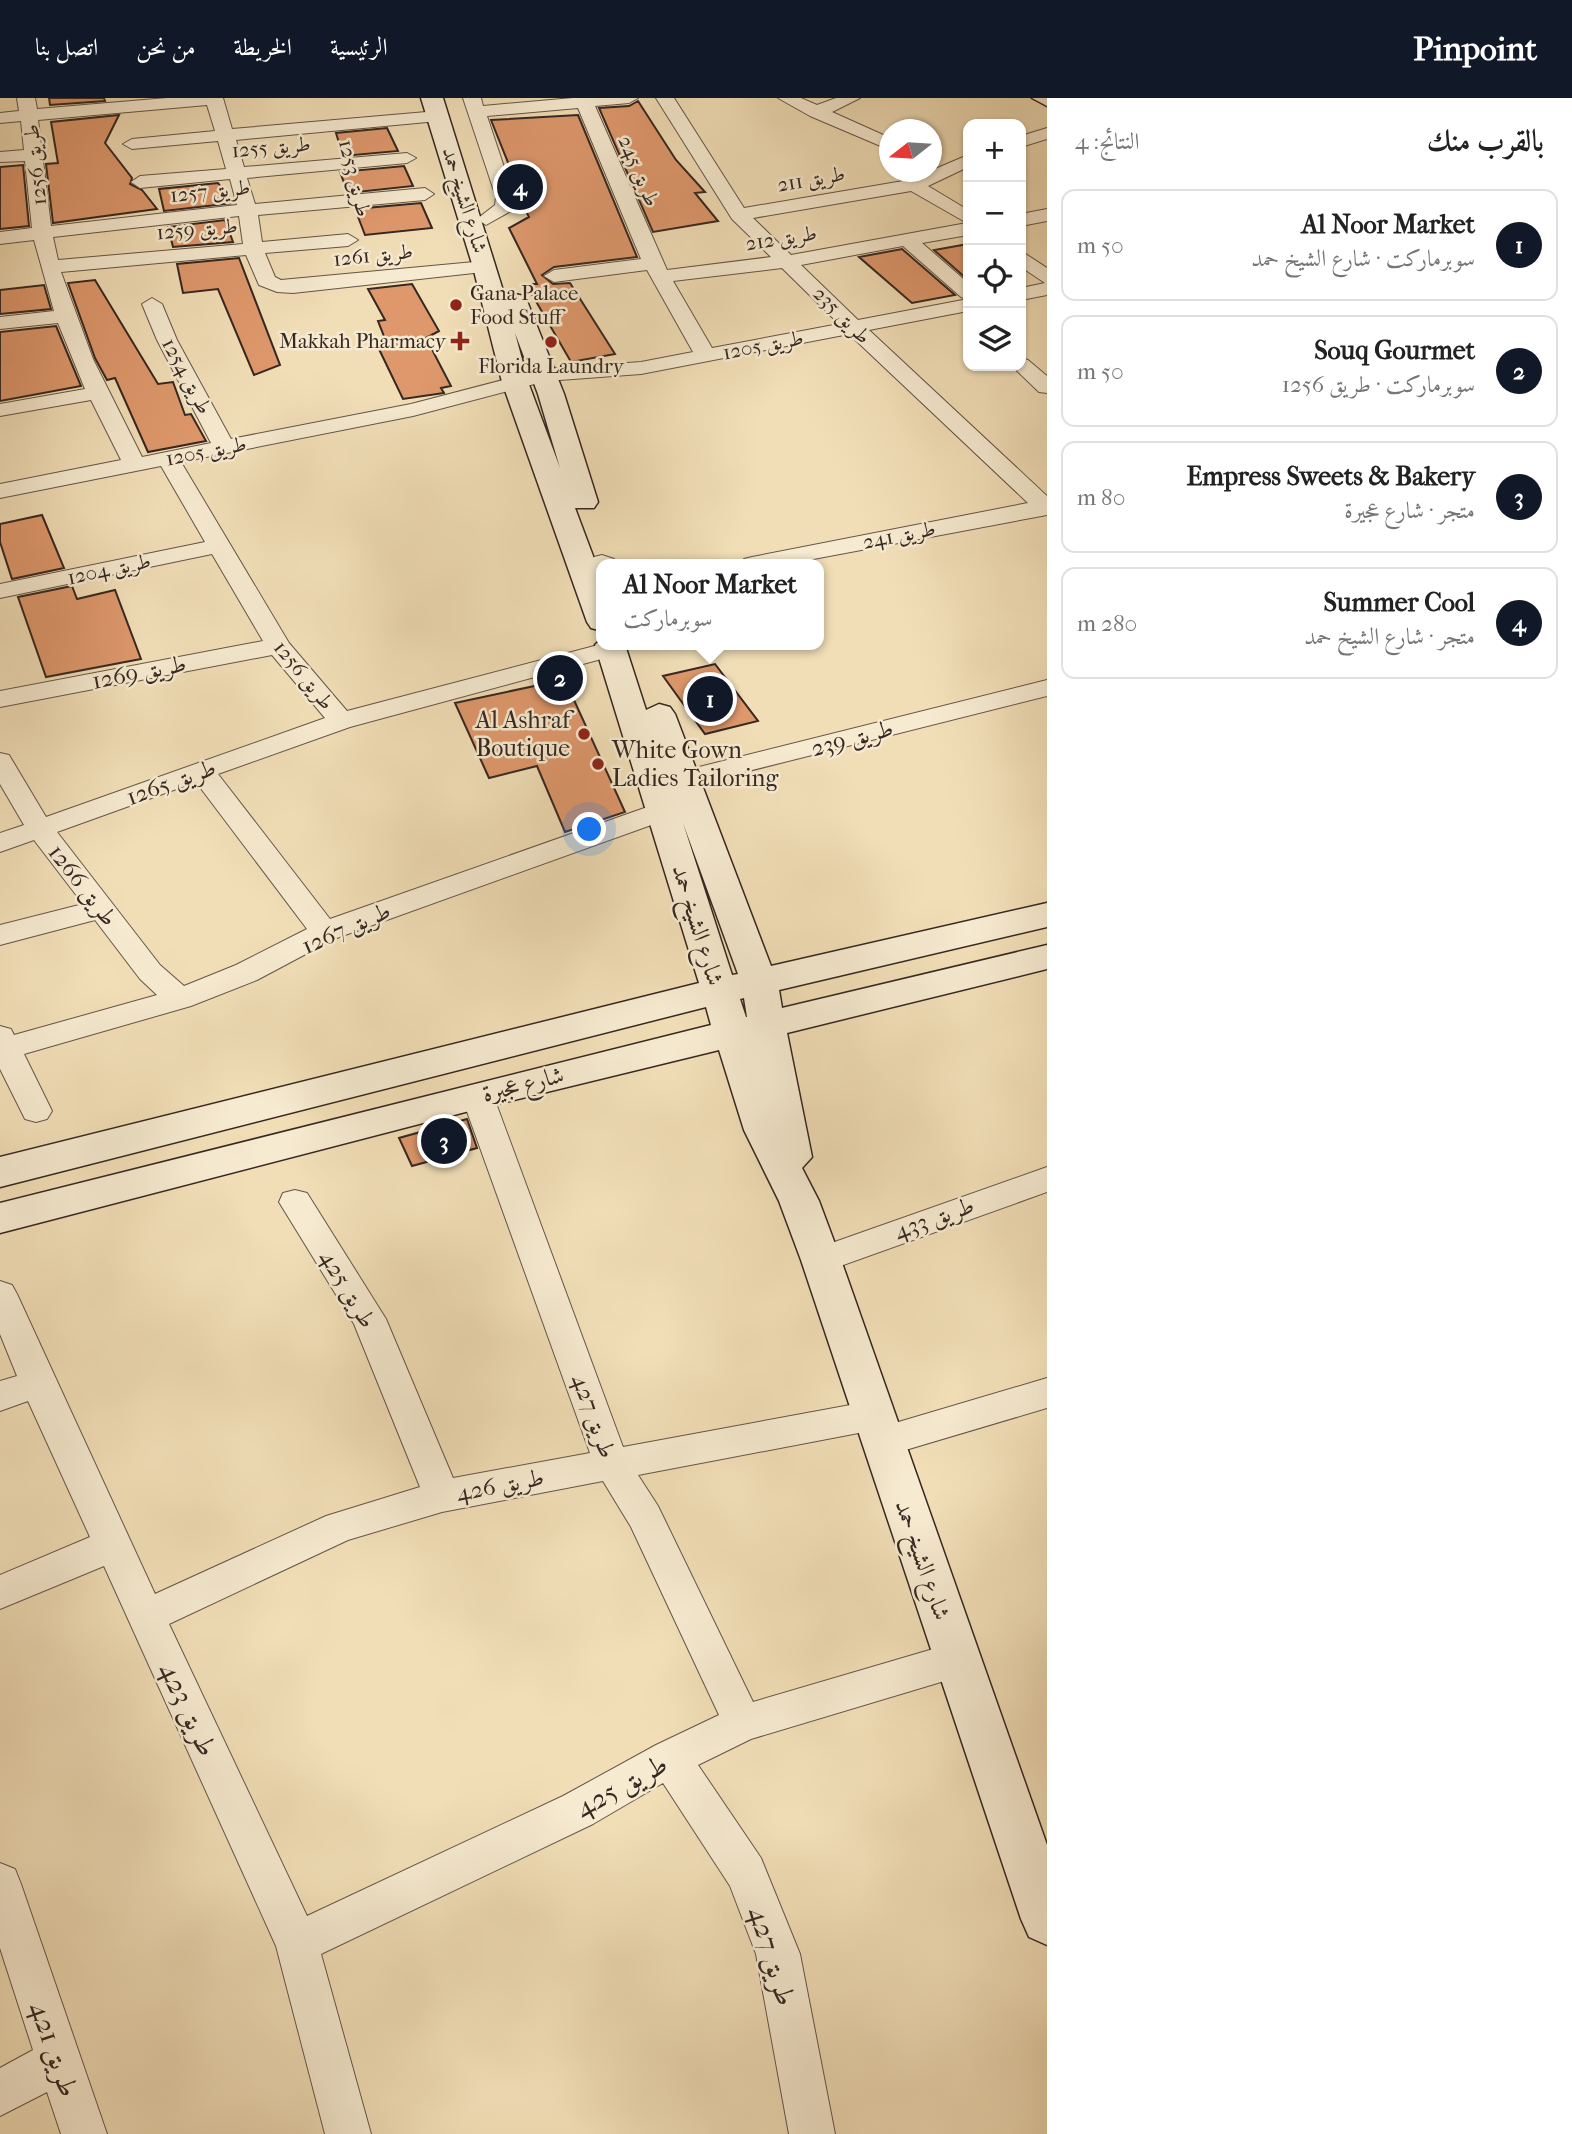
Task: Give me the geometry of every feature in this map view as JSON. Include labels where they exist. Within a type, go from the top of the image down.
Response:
[{"type":"street","points":[[0,118],[28,107],[214,98],[248,209],[253,247]]},
{"type":"street","points":[[486,219],[504,206],[505,197],[475,105],[629,98]]},
{"type":"street","name":"طريق 235","points":[[665,98],[739,215],[855,328],[1044,502]]},
{"type":"street","points":[[787,98],[879,140]]},
{"type":"street","points":[[816,112],[851,98]]},
{"type":"street","name":"طريق 245","points":[[584,100],[657,270],[706,356]]},
{"type":"street","points":[[122,102],[152,256]]},
{"type":"street","points":[[136,163],[227,136],[319,128],[438,104]]},
{"type":"street","name":"شارع الشيخ حمد","points":[[438,104],[486,219],[548,384],[602,559]]},
{"type":"street","name":"شارع الشيخ حمد","points":[[438,104],[518,392],[596,594]]},
{"type":"street","name":"طريق 1256","points":[[28,107],[43,233],[63,316],[96,393],[135,465]]},
{"type":"street","name":"طريق 1253","points":[[319,128],[349,240]]},
{"type":"street","points":[[1026,140],[1047,133]]},
{"type":"street","points":[[0,157],[34,155]]},
{"type":"street","name":"طريق 1255","points":[[136,163],[236,172],[407,158]]},
{"type":"street","name":"طريق 211","points":[[942,165],[963,161]]},
{"type":"street","name":"طريق 211","points":[[739,215],[914,185],[918,182]]},
{"type":"street","points":[[914,185],[963,215]]},
{"type":"street","name":"طريق 1257","points":[[0,237],[248,209],[349,240],[425,194]]},
{"type":"street","points":[[1026,219],[1047,215]]},
{"type":"street","name":"طريق 212","points":[[657,270],[788,261],[963,230]]},
{"type":"street","name":"طريق 1261","points":[[253,247],[266,281],[277,286],[293,287],[349,240],[485,267]]},
{"type":"street","name":"طريق 1259","points":[[50,267],[349,240]]},
{"type":"street","points":[[907,240],[963,304]]},
{"type":"street","points":[[1026,261],[1047,278]]},
{"type":"street","points":[[554,276],[657,270]]},
{"type":"street","points":[[1026,293],[1047,289]]},
{"type":"street","name":"طريق 1254","points":[[152,304],[167,340],[224,447]]},
{"type":"street","name":"طريق 1205","points":[[0,491],[963,306]]},
{"type":"street","points":[[0,323],[63,316]]},
{"type":"street","points":[[1026,368],[1047,387]]},
{"type":"street","points":[[0,410],[96,393]]},
{"type":"street","name":"طريق 1256","points":[[168,459],[278,646],[341,721],[596,645]]},
{"type":"street","name":"طريق 241","points":[[776,559],[1044,502]]},
{"type":"street","name":"طريق 1204","points":[[0,591],[219,546]]},
{"type":"street","name":"طريق 1269","points":[[0,699],[278,646]]},
{"type":"street","name":"شارع الشيخ حمد","points":[[618,650],[673,796],[759,982],[769,1024],[799,1201]]},
{"type":"street","name":"طريق 239","points":[[673,796],[1047,688]]},
{"type":"street","name":"طريق 1265","points":[[0,843],[341,721]]},
{"type":"street","name":"طريق 1266","points":[[0,761],[40,829],[150,972],[180,999]]},
{"type":"street","points":[[201,771],[324,932]]},
{"type":"street","name":"شارع الشيخ حمد","points":[[673,796],[730,1033],[763,1130],[799,1201],[821,1259],[1047,1919]]},
{"type":"street","name":"طريق 1267","points":[[2,1045],[180,999],[235,980],[283,958],[324,932],[673,796]]},
{"type":"street","points":[[0,935],[101,909]]},
{"type":"street","name":"شارع عجيرة","points":[[0,1172],[67,1158],[719,991],[1047,915]]},
{"type":"street","name":"شارع عجيرة","points":[[0,1218],[477,1095],[1047,957]]},
{"type":"street","points":[[2,1045],[36,1111]]},
{"type":"street","name":"طريق 427","points":[[477,1095],[612,1465],[645,1517],[743,1723]]},
{"type":"street","name":"طريق 433","points":[[821,1259],[1047,1179]]},
{"type":"street","name":"طريق 425","points":[[295,1202],[369,1319],[442,1496]]},
{"type":"street","name":"طريق 423","points":[[0,1294],[38,1384],[296,1943],[348,2134]]},
{"type":"street","points":[[0,1396],[38,1384]]},
{"type":"street","name":"طريق 426","points":[[146,1616],[339,1527],[442,1496],[612,1465],[877,1429],[1047,1393]]},
{"type":"street","points":[[0,1592],[113,1545]]},
{"type":"street","name":"طريق 425","points":[[296,1943],[578,1810],[670,1758],[743,1723],[957,1660]]},
{"type":"street","name":"طريق 427","points":[[670,1758],[746,1873],[778,1954],[812,2134]]},
{"type":"street","name":"طريق 421","points":[[0,1884],[84,2134]]},
{"type":"street","points":[[0,2093],[58,2061]]},
{"type":"building","points":[[49,98],[104,98],[105,101],[50,105]]},
{"type":"building","points":[[638,101],[676,160],[705,192],[695,193],[718,221],[653,232],[599,108],[629,106]]},
{"type":"building","points":[[119,115],[105,143],[132,178],[130,184],[142,190],[157,209],[53,223],[46,164],[58,163],[51,122]]},
{"type":"building","points":[[578,115],[637,257],[554,267],[542,275],[553,284],[570,283],[615,354],[571,362],[526,284],[537,284],[509,228],[529,217],[512,183],[515,180],[491,120]]},
{"type":"building","points":[[387,128],[398,151],[343,156],[336,133]]},
{"type":"building","points":[[23,165],[29,226],[0,229],[0,167]]},
{"type":"building","points":[[404,166],[413,186],[348,193],[340,172]]},
{"type":"building","points":[[218,183],[234,203],[164,211],[159,189]]},
{"type":"building","points":[[421,203],[432,228],[365,235],[355,209]]},
{"type":"building","points":[[225,220],[233,242],[173,247],[168,227]]},
{"type":"building","points":[[963,245],[963,276],[934,250]]},
{"type":"building","points":[[902,249],[955,295],[912,303],[859,257]]},
{"type":"building","points":[[239,258],[280,365],[254,375],[218,289],[183,293],[177,264]]},
{"type":"building","points":[[95,280],[158,384],[173,382],[185,415],[191,414],[206,441],[148,452],[115,378],[107,380],[95,358],[68,283]]},
{"type":"building","points":[[412,284],[439,331],[426,338],[451,386],[441,388],[444,393],[403,399],[377,345],[387,344],[378,321],[385,320],[368,289]]},
{"type":"building","points":[[44,285],[51,309],[0,314],[0,290]]},
{"type":"building","points":[[56,326],[81,386],[0,401],[0,332]]},
{"type":"building","points":[[42,515],[64,568],[12,579],[0,542],[0,524]]},
{"type":"building","points":[[72,586],[77,599],[115,590],[141,659],[46,677],[18,597]]},
{"type":"building","points":[[715,664],[758,721],[705,734],[663,676]]},
{"type":"building","points":[[553,682],[569,689],[625,812],[565,832],[537,766],[489,778],[455,703]]},
{"type":"building","points":[[467,1119],[477,1148],[412,1166],[399,1138]]},
{"type":"place","name":"Summer Cool","points":[[520,187]]},
{"type":"place","name":"Gana Palace Food Stuff","points":[[456,305]]},
{"type":"place","name":"Makkah Pharmacy","points":[[460,341]]},
{"type":"place","name":"Florida Laundry","points":[[551,342]]},
{"type":"place","name":"Souq Gourmet","points":[[560,678]]},
{"type":"place","name":"Al Noor Market","points":[[710,699]]},
{"type":"place","name":"Al Ashraf Boutique","points":[[584,734]]},
{"type":"place","name":"White Gown Ladies Tailoring","points":[[598,764]]},
{"type":"place","name":"Empress Sweets & Bakery","points":[[444,1141]]}]
